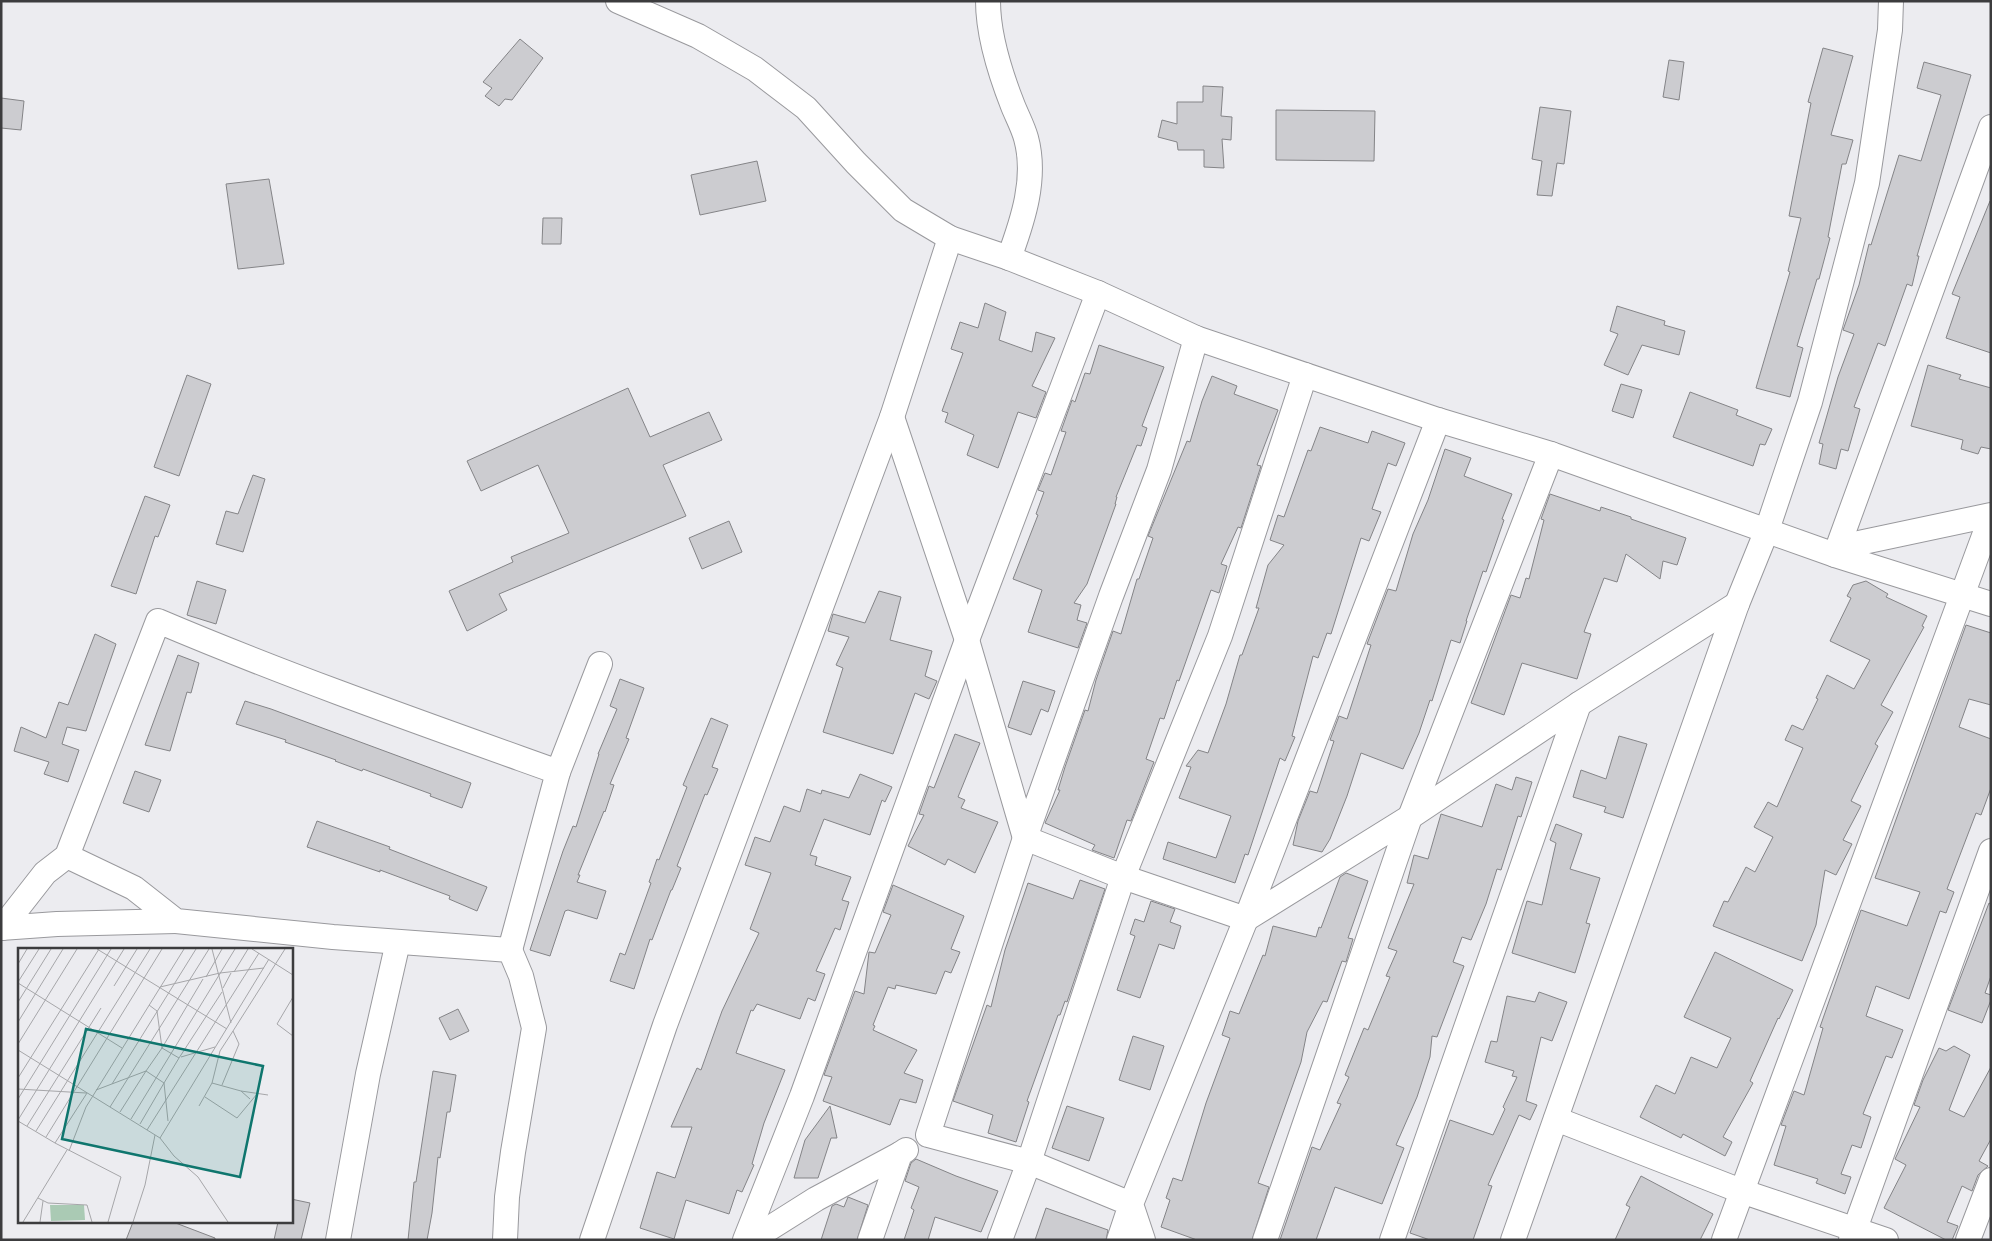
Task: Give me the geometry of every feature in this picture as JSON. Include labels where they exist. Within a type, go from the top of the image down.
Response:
[{"type":"street","points":[[618,1],[698,36],[755,69],[806,108],[856,164],[903,210],[950,238],[1010,258],[1098,293],[1196,338],[1438,420],[1551,454],[1767,530],[1838,551],[1991,604]]},
{"type":"street","points":[[988,1],[988,15],[998,62],[1026,138],[1030,169],[1028,196],[1010,258]]},
{"type":"street","points":[[1513,1240],[1737,604],[1767,530],[1810,402],[1867,183],[1890,30],[1892,1]]},
{"type":"street","points":[[1838,551],[1991,127]]},
{"type":"street","points":[[592,1240],[665,1025],[892,417],[950,238]]},
{"type":"street","points":[[746,1240],[802,1096],[967,640],[1098,293]]},
{"type":"street","points":[[751,1240],[816,1199],[900,1154],[928,1135],[1025,838],[1111,596],[1159,470],[1196,338]]},
{"type":"street","points":[[1000,1240],[1123,877],[1220,636],[1305,375]]},
{"type":"street","points":[[892,417],[967,640],[1025,838]]},
{"type":"street","points":[[1119,1240],[1131,1204],[1246,919],[1438,420]]},
{"type":"street","points":[[1266,1240],[1410,817],[1551,454]]},
{"type":"street","points":[[1838,551],[1991,516]]},
{"type":"street","points":[[1724,1240],[1991,516]]},
{"type":"street","points":[[1246,919],[1410,817],[1579,704],[1737,604]]},
{"type":"street","points":[[2,928],[45,873],[67,856],[158,621],[316,685],[558,772]]},
{"type":"street","points":[[505,1240],[507,1197],[513,1152],[534,1028],[521,976],[510,950],[558,772],[600,664]]},
{"type":"street","points":[[1392,1240],[1579,704]]},
{"type":"street","points":[[1025,838],[1123,877],[1246,919]]},
{"type":"street","points":[[1853,1234],[1991,851]]},
{"type":"street","points":[[67,856],[134,888],[176,921]]},
{"type":"street","points":[[2,928],[57,924],[176,921],[398,942],[510,950]]},
{"type":"street","points":[[338,1240],[368,1074],[398,942]]},
{"type":"street","points":[[1556,1119],[1853,1234],[1886,1240]]},
{"type":"street","points":[[928,1135],[1028,1162],[1131,1204],[1143,1240]]},
{"type":"street","points":[[870,1240],[900,1154]]},
{"type":"street","points":[[1968,1240],[1991,1180]]},
{"type":"building","points":[[520,39],[543,58],[512,100],[505,99],[499,106],[485,96],[492,88],[483,82]]},
{"type":"building","points":[[1823,48],[1853,56],[1831,135],[1853,140],[1846,164],[1842,164],[1828,237],[1830,238],[1797,346],[1803,348],[1790,397],[1756,388],[1790,272],[1788,271],[1801,218],[1789,216],[1811,103],[1808,102]]},
{"type":"building","points":[[1669,60],[1684,62],[1679,100],[1663,97]]},
{"type":"building","points":[[1924,62],[1971,75],[1917,256],[1919,256],[1912,286],[1907,284],[1885,346],[1878,343],[1854,407],[1860,409],[1848,451],[1841,449],[1836,469],[1819,464],[1823,444],[1819,443],[1838,377],[1854,334],[1843,330],[1859,285],[1869,244],[1871,245],[1899,155],[1921,161],[1941,95],[1917,88]]},
{"type":"building","points":[[1203,86],[1223,87],[1221,116],[1232,117],[1231,140],[1222,139],[1224,168],[1204,167],[1204,150],[1178,150],[1177,142],[1158,137],[1162,120],[1177,124],[1177,102],[1203,102]]},
{"type":"building","points":[[1,98],[24,101],[21,130],[1,128]]},
{"type":"building","points":[[1540,107],[1571,111],[1564,164],[1557,163],[1552,196],[1537,195],[1542,161],[1532,159]]},
{"type":"building","points":[[1276,110],[1375,111],[1374,161],[1276,160]]},
{"type":"building","points":[[757,161],[766,201],[700,215],[691,175]]},
{"type":"building","points":[[269,179],[284,264],[238,269],[226,184]]},
{"type":"building","points":[[1990,201],[1991,353],[1946,338],[1960,297],[1952,294]]},
{"type":"building","points":[[543,218],[562,218],[561,244],[542,244]]},
{"type":"building","points":[[985,303],[1006,312],[999,340],[1032,352],[1036,332],[1055,338],[1032,386],[1046,392],[1036,418],[1018,412],[998,468],[967,455],[974,435],[945,422],[948,413],[942,411],[963,353],[951,349],[960,322],[978,328]]},
{"type":"building","points":[[1617,306],[1665,321],[1664,325],[1685,331],[1679,355],[1642,345],[1628,375],[1604,365],[1618,334],[1610,331]]},
{"type":"building","points":[[1099,345],[1164,367],[1142,426],[1147,428],[1141,446],[1137,445],[1116,497],[1116,504],[1087,584],[1074,603],[1081,605],[1077,620],[1087,623],[1078,648],[1028,632],[1042,590],[1013,579],[1038,515],[1036,514],[1044,492],[1038,490],[1045,473],[1051,475],[1066,432],[1061,431],[1072,400],[1075,402],[1085,373],[1090,374]]},
{"type":"building","points":[[1928,365],[1961,375],[1959,379],[1991,388],[1991,449],[1981,447],[1978,454],[1961,449],[1963,440],[1911,426]]},
{"type":"building","points":[[187,375],[211,384],[179,476],[154,467]]},
{"type":"building","points":[[1212,376],[1237,386],[1234,394],[1278,410],[1257,465],[1261,466],[1241,528],[1238,527],[1221,564],[1227,566],[1219,593],[1211,590],[1164,719],[1160,718],[1146,759],[1154,762],[1131,821],[1127,820],[1114,858],[1092,850],[1095,845],[1045,823],[1060,790],[1058,790],[1065,767],[1085,710],[1088,711],[1096,680],[1113,631],[1121,634],[1137,579],[1139,579],[1153,538],[1148,536],[1187,441],[1190,442],[1202,401]]},
{"type":"building","points":[[1621,384],[1642,390],[1633,418],[1612,411]]},
{"type":"building","points":[[628,388],[650,437],[709,412],[722,440],[663,465],[686,516],[499,594],[507,610],[467,631],[449,591],[513,562],[511,557],[569,533],[538,465],[481,491],[467,461]]},
{"type":"building","points":[[1690,392],[1738,410],[1736,415],[1772,429],[1765,445],[1760,444],[1753,466],[1673,437]]},
{"type":"building","points":[[1320,427],[1368,443],[1372,431],[1405,443],[1396,466],[1388,463],[1372,509],[1381,512],[1369,541],[1361,538],[1331,634],[1327,633],[1318,658],[1313,656],[1292,736],[1295,737],[1285,761],[1280,758],[1248,855],[1245,854],[1235,883],[1163,859],[1168,842],[1216,858],[1231,816],[1179,798],[1191,767],[1186,766],[1198,750],[1208,753],[1226,704],[1240,655],[1242,655],[1259,608],[1256,608],[1268,565],[1284,545],[1270,540],[1278,515],[1284,517],[1308,450],[1311,451]]},
{"type":"building","points":[[1445,449],[1471,458],[1464,476],[1512,494],[1502,519],[1504,520],[1486,572],[1483,571],[1460,643],[1451,640],[1432,701],[1430,700],[1419,733],[1403,769],[1361,753],[1347,796],[1330,839],[1322,852],[1293,845],[1298,821],[1310,791],[1317,793],[1334,741],[1330,740],[1339,716],[1347,719],[1371,645],[1367,644],[1388,589],[1396,591],[1413,534],[1428,500]]},
{"type":"building","points":[[253,475],[265,479],[243,552],[216,544],[226,511],[238,514]]},
{"type":"building","points":[[1550,494],[1600,511],[1601,507],[1686,538],[1677,565],[1663,561],[1660,579],[1626,554],[1617,582],[1604,578],[1584,632],[1591,634],[1577,679],[1522,663],[1504,715],[1471,703],[1511,595],[1520,598],[1526,578],[1529,579],[1544,520],[1541,519]]},
{"type":"building","points":[[145,496],[170,505],[158,537],[155,536],[136,594],[111,586]]},
{"type":"building","points":[[729,521],[742,552],[702,569],[689,538]]},
{"type":"building","points":[[197,581],[226,590],[216,624],[187,615]]},
{"type":"building","points":[[1866,581],[1888,594],[1886,597],[1927,616],[1922,626],[1924,627],[1881,705],[1893,712],[1875,744],[1878,746],[1851,801],[1861,806],[1843,840],[1852,844],[1836,875],[1825,870],[1816,925],[1802,961],[1713,926],[1724,901],[1728,902],[1746,867],[1755,872],[1773,837],[1754,827],[1768,802],[1777,807],[1803,748],[1785,740],[1792,725],[1803,730],[1827,675],[1854,689],[1870,660],[1830,641],[1851,598],[1847,596],[1853,585]]},
{"type":"building","points":[[879,591],[901,597],[890,640],[932,651],[925,676],[937,681],[929,699],[915,693],[893,754],[823,732],[843,668],[836,665],[849,637],[828,631],[833,614],[865,623]]},
{"type":"building","points":[[1966,625],[1991,633],[1991,705],[1969,699],[1959,727],[1991,739],[1991,788],[1981,815],[1976,813],[1947,889],[1954,892],[1946,913],[1940,911],[1909,999],[1876,986],[1866,1016],[1903,1030],[1892,1058],[1886,1056],[1863,1114],[1871,1117],[1861,1148],[1852,1145],[1841,1174],[1851,1177],[1845,1194],[1816,1183],[1818,1179],[1774,1165],[1786,1126],[1781,1125],[1794,1091],[1804,1095],[1823,1028],[1820,1027],[1861,910],[1907,926],[1920,892],[1875,878]]},
{"type":"building","points":[[95,634],[116,644],[86,731],[67,727],[62,744],[79,750],[68,782],[44,774],[49,762],[14,751],[21,727],[46,738],[59,702],[68,705]]},
{"type":"building","points":[[178,655],[199,663],[191,693],[187,692],[170,751],[145,745]]},
{"type":"building","points":[[620,679],[644,688],[626,738],[629,739],[610,784],[614,785],[605,812],[578,875],[580,875],[577,882],[606,891],[597,919],[568,910],[565,911],[550,956],[530,950],[563,851],[573,826],[576,827],[598,754],[617,709],[610,706]]},
{"type":"building","points":[[1023,681],[1055,691],[1048,712],[1041,709],[1031,735],[1008,727]]},
{"type":"building","points":[[245,701],[471,783],[462,808],[430,796],[431,794],[285,742],[286,740],[236,724]]},
{"type":"building","points":[[711,718],[728,725],[712,767],[718,769],[707,795],[705,794],[677,866],[681,868],[652,940],[650,939],[634,989],[610,981],[620,953],[625,955],[651,883],[649,882],[657,859],[659,860],[687,787],[683,785]]},
{"type":"building","points":[[955,734],[980,743],[958,797],[965,800],[961,808],[998,822],[975,873],[948,859],[945,865],[908,846],[924,815],[919,814],[929,786],[934,788]]},
{"type":"building","points":[[1619,736],[1647,744],[1623,818],[1604,812],[1606,807],[1573,797],[1581,770],[1606,779]]},
{"type":"building","points":[[135,771],[161,780],[149,812],[123,803]]},
{"type":"building","points":[[860,774],[892,787],[885,802],[882,800],[870,835],[824,819],[810,855],[817,857],[815,865],[851,877],[842,900],[849,902],[840,930],[835,928],[816,971],[825,974],[815,1001],[808,998],[800,1019],[757,1004],[753,1011],[751,1010],[736,1053],[785,1070],[764,1123],[752,1164],[754,1165],[742,1192],[737,1190],[729,1214],[686,1200],[674,1239],[640,1228],[657,1172],[675,1178],[692,1127],[671,1127],[697,1068],[701,1070],[722,1011],[759,933],[750,929],[771,873],[745,865],[755,837],[770,842],[784,806],[800,812],[807,789],[821,794],[822,790],[849,798]]},
{"type":"building","points":[[1516,777],[1532,782],[1521,817],[1518,816],[1501,870],[1497,869],[1486,904],[1471,940],[1462,937],[1453,962],[1464,966],[1437,1037],[1432,1036],[1430,1057],[1417,1097],[1396,1145],[1404,1148],[1382,1204],[1335,1187],[1316,1240],[1280,1240],[1312,1147],[1320,1150],[1341,1104],[1337,1103],[1349,1077],[1345,1075],[1364,1028],[1368,1030],[1390,977],[1386,976],[1397,951],[1388,948],[1414,884],[1407,883],[1414,855],[1428,859],[1441,814],[1482,827],[1496,784],[1512,790]]},
{"type":"building","points":[[317,821],[390,847],[389,849],[487,887],[477,911],[449,899],[450,896],[380,870],[380,872],[307,847]]},
{"type":"building","points":[[1556,824],[1582,834],[1570,869],[1600,878],[1586,923],[1590,924],[1575,973],[1512,953],[1527,901],[1542,905],[1556,843],[1550,840]]},
{"type":"building","points":[[1346,873],[1368,881],[1348,938],[1353,939],[1346,962],[1342,961],[1327,1002],[1323,1001],[1307,1032],[1301,1062],[1258,1183],[1269,1187],[1252,1240],[1197,1240],[1161,1227],[1170,1200],[1166,1198],[1173,1178],[1182,1181],[1206,1103],[1230,1038],[1222,1035],[1230,1011],[1239,1014],[1263,955],[1265,956],[1273,926],[1316,937],[1340,877]]},
{"type":"building","points":[[1080,880],[1105,889],[1067,1002],[1065,1001],[1060,1015],[1058,1015],[1027,1101],[1029,1102],[1016,1142],[988,1133],[993,1115],[953,1101],[987,1005],[991,1007],[1005,950],[1028,883],[1073,899]]},
{"type":"building","points":[[893,885],[964,916],[951,949],[960,952],[951,973],[945,971],[936,994],[896,985],[895,989],[888,987],[873,1025],[875,1026],[873,1030],[917,1050],[904,1073],[923,1080],[916,1103],[900,1099],[890,1125],[823,1101],[832,1077],[824,1075],[855,991],[864,994],[869,952],[875,953],[891,915],[883,912]]},
{"type":"building","points":[[1151,901],[1175,909],[1170,922],[1181,926],[1174,949],[1159,944],[1140,998],[1117,990],[1135,936],[1130,934],[1135,919],[1144,922]]},
{"type":"building","points":[[1989,903],[1991,904],[1991,976],[1985,993],[1991,995],[1991,1000],[1982,1023],[1948,1010]]},
{"type":"building","points":[[1715,952],[1793,990],[1778,1018],[1750,1081],[1753,1083],[1723,1137],[1732,1142],[1725,1156],[1683,1134],[1681,1138],[1640,1117],[1656,1085],[1675,1094],[1691,1057],[1717,1068],[1731,1038],[1684,1017]]},
{"type":"building","points":[[1539,992],[1567,1002],[1552,1041],[1541,1037],[1526,1101],[1537,1105],[1530,1120],[1519,1115],[1488,1185],[1492,1186],[1473,1240],[1430,1240],[1410,1233],[1450,1120],[1493,1135],[1517,1077],[1512,1076],[1514,1071],[1485,1062],[1491,1041],[1497,1042],[1507,996],[1535,1002]]},
{"type":"building","points":[[458,1009],[469,1031],[450,1040],[439,1018]]},
{"type":"building","points":[[1133,1036],[1164,1046],[1150,1090],[1119,1080]]},
{"type":"building","points":[[1954,1046],[1970,1055],[1949,1110],[1964,1117],[1991,1067],[1991,1139],[1979,1161],[1988,1166],[1978,1175],[1972,1191],[1962,1186],[1947,1222],[1958,1226],[1952,1240],[1946,1240],[1884,1208],[1906,1165],[1895,1159],[1920,1107],[1914,1105],[1923,1080],[1939,1048],[1946,1051]]},
{"type":"building","points":[[433,1071],[456,1075],[450,1112],[447,1112],[440,1158],[438,1157],[427,1240],[408,1240],[414,1182],[416,1182]]},
{"type":"building","points":[[830,1106],[837,1138],[831,1138],[818,1178],[794,1178],[805,1140]]},
{"type":"building","points":[[1067,1106],[1104,1118],[1089,1161],[1052,1148]]},
{"type":"building","points":[[916,1159],[998,1191],[981,1232],[935,1217],[928,1240],[904,1240],[914,1210],[911,1208],[919,1187],[905,1181],[911,1163]]},
{"type":"building","points":[[1641,1176],[1713,1214],[1700,1240],[1615,1240],[1630,1207],[1626,1205]]},
{"type":"building","points":[[848,1197],[868,1205],[857,1240],[821,1240],[832,1206],[836,1204],[844,1207]]},
{"type":"building","points":[[292,1199],[310,1203],[301,1240],[274,1240],[278,1224],[292,1224]]},
{"type":"building","points":[[1046,1208],[1108,1230],[1106,1240],[1035,1240]]},
{"type":"building","points":[[132,1224],[178,1224],[215,1238],[215,1240],[126,1240]]}]
